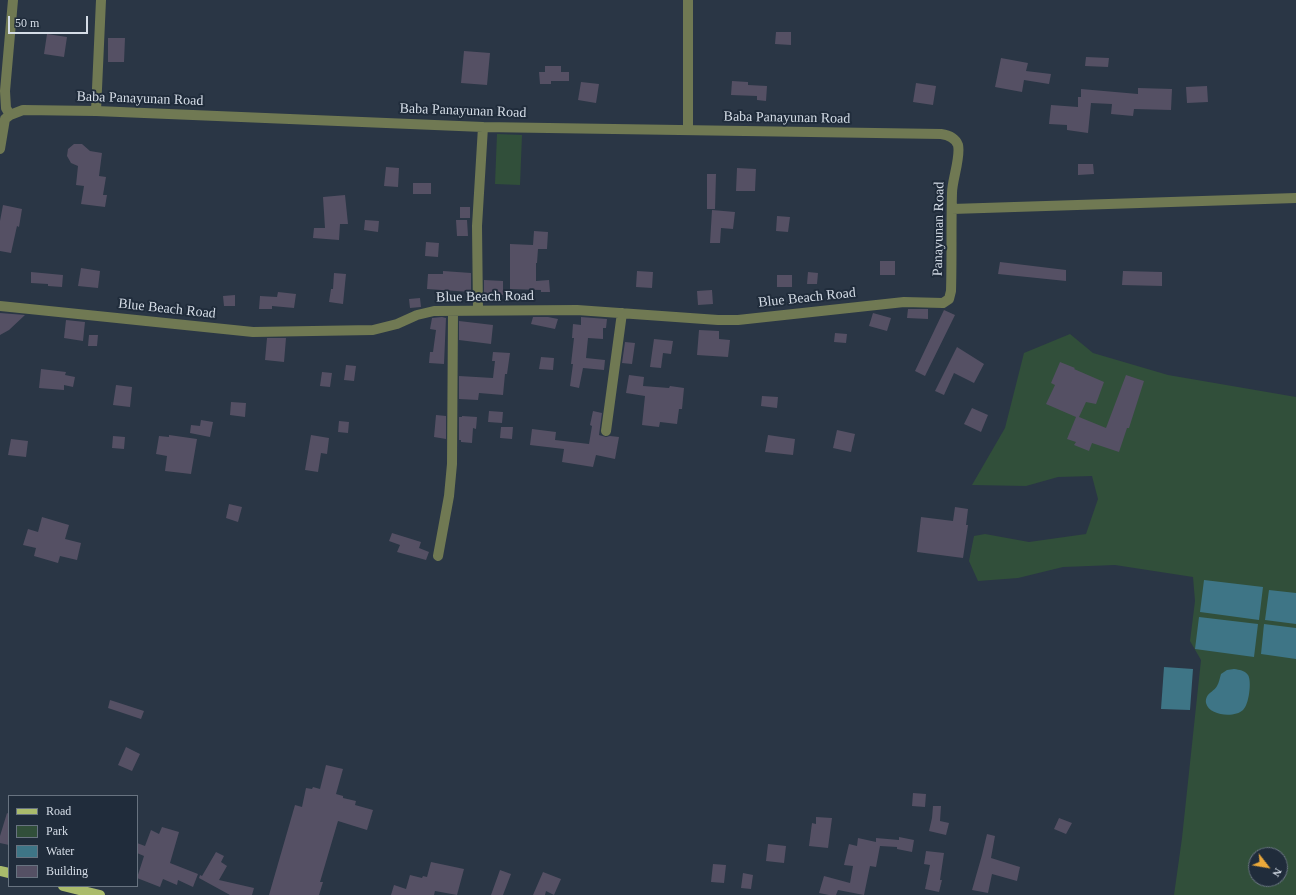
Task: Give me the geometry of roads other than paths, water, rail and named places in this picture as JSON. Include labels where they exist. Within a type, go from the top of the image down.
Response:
[{"type":"main road","points":[[67,887],[100,895]]},
{"type":"street","points":[[0,149],[5,119],[10,114],[6,108],[5,91],[13,0]]},
{"type":"street","points":[[96,112],[101,0]]},
{"type":"street","points":[[688,0],[688,130]]},
{"type":"street","name":"Baba Panayunan Road","points":[[10,114],[22,110],[483,127],[941,134],[948,135],[953,138]]},
{"type":"street","points":[[478,310],[477,226],[483,127]]},
{"type":"street","name":"Panayunan Road","points":[[949,299],[951,291],[952,192],[958,151],[956,142],[953,138]]},
{"type":"street","points":[[952,209],[1296,198]]},
{"type":"street","name":"Blue Beach Road","points":[[0,306],[253,332],[373,330],[397,324],[417,315],[434,311],[453,310],[577,310],[718,320],[738,320],[904,302],[943,303],[949,299]]},
{"type":"street","points":[[438,556],[449,496],[452,464],[453,310]]},
{"type":"street","points":[[606,430],[622,313]]},
{"type":"water","points":[[1204,580],[1263,587],[1259,620],[1200,612]]},
{"type":"water","points":[[1269,590],[1296,593],[1296,624],[1265,620]]},
{"type":"water","points":[[1199,617],[1258,624],[1254,657],[1195,649]]},
{"type":"water","points":[[1264,624],[1296,628],[1296,659],[1261,654]]},
{"type":"water","points":[[1164,667],[1193,669],[1190,710],[1161,709]]},
{"type":"water","points":[[1227,670],[1242,670],[1248,675],[1249,678],[1250,687],[1245,707],[1239,713],[1229,715],[1212,711],[1206,703],[1208,695],[1216,688],[1221,674]]}]
